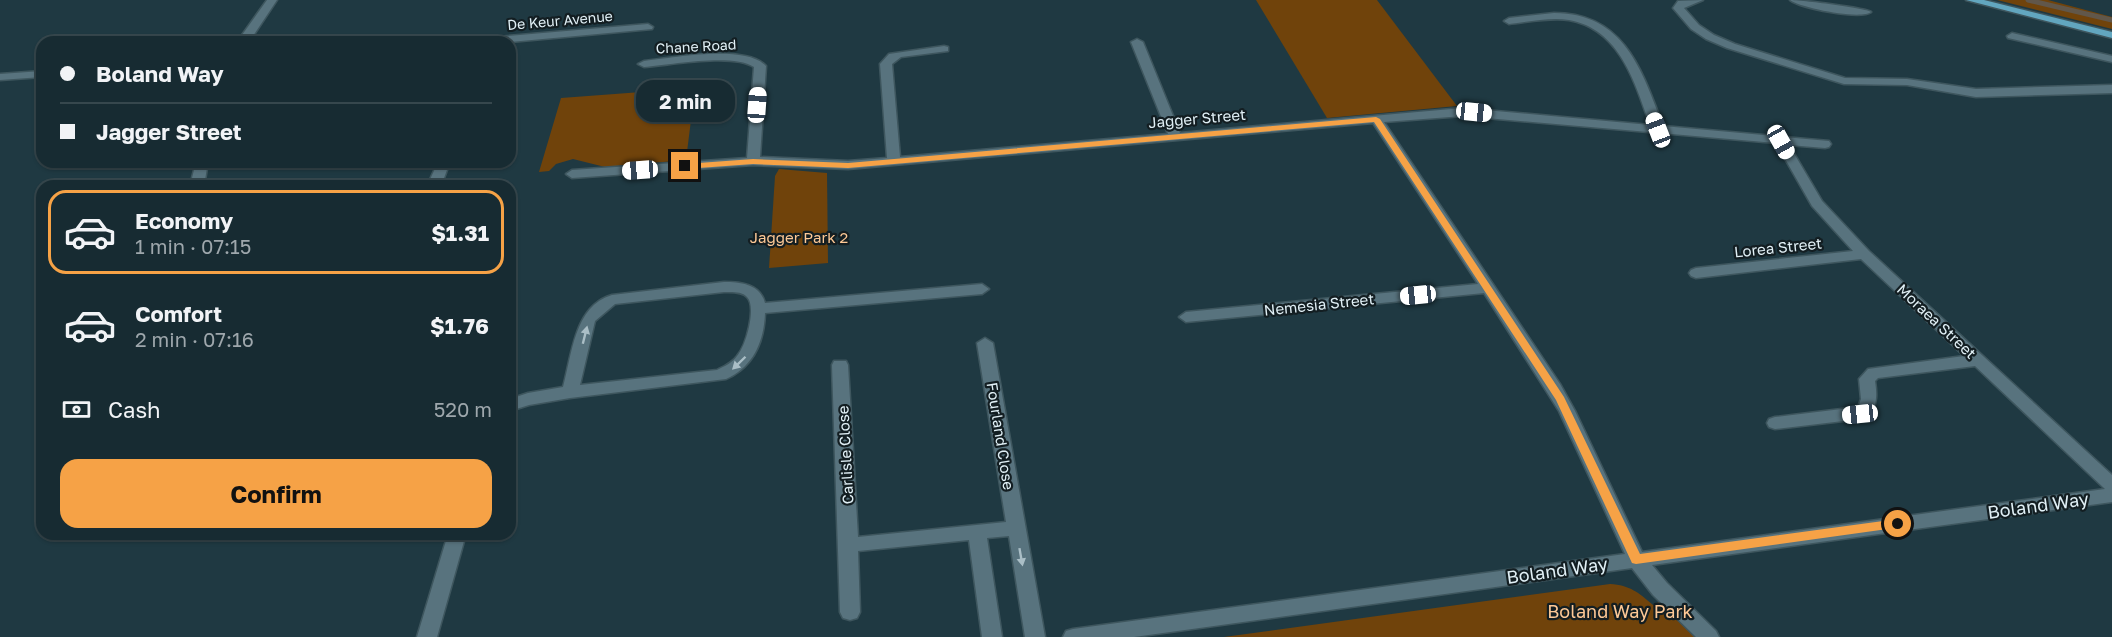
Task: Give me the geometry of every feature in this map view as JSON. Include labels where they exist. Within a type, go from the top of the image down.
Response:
[{"type":"main road","points":[[1971,0],[2112,35]]},
{"type":"street","points":[[247,36],[272,0]]},
{"type":"street","points":[[1698,0],[1683,3],[1678,8],[1695,27],[1710,37],[1731,46],[1844,81],[1908,82],[1976,93],[2112,89]]},
{"type":"street","points":[[1795,0],[1830,9],[1866,12]]},
{"type":"street","points":[[1509,21],[1570,17],[1600,27],[1624,50],[1632,63],[1658,130]]},
{"type":"street","name":"De Keur Avenue","points":[[516,38],[648,27]]},
{"type":"street","points":[[2012,36],[2112,59]]},
{"type":"street","points":[[1137,42],[1176,137]]},
{"type":"street","points":[[894,161],[886,64],[893,56],[900,54],[944,49]]},
{"type":"street","name":"Chane Road","points":[[644,64],[729,58],[750,59],[758,63],[760,66],[753,161]]},
{"type":"street","points":[[0,77],[36,74]]},
{"type":"street","name":"Jagger Street","points":[[572,174],[753,161],[848,165],[1474,112],[1781,142],[1825,144]]},
{"type":"street","points":[[1376,119],[1567,411],[1636,560],[1660,589],[1709,637]]},
{"type":"street","name":"Moraea Street","points":[[1781,142],[1817,203],[1864,254],[2112,484]]},
{"type":"street","name":"Lorea Street","points":[[1696,273],[1864,254]]},
{"type":"street","points":[[516,403],[570,392],[720,375],[731,370],[744,359],[753,340],[759,309],[757,299],[751,292],[733,287],[612,300],[593,313],[588,321],[570,392]]},
{"type":"street","name":"Nemesia Street","points":[[1186,317],[1488,288]]},
{"type":"street","points":[[759,309],[982,289]]},
{"type":"street","name":"Fourland Close","points":[[985,344],[1035,637]]},
{"type":"street","points":[[1775,423],[1865,411],[1869,399],[1867,379],[1874,373],[1979,360]]},
{"type":"street","name":"Carlisle Close","points":[[840,365],[850,612]]},
{"type":"street","name":"Boland Way","points":[[1072,637],[2112,495]]},
{"type":"street","points":[[849,545],[1015,528]]},
{"type":"street","points":[[976,532],[992,637]]},
{"type":"street","points":[[428,637],[455,540]]},
{"type":"green space","points":[[1256,0],[1377,0],[1457,106],[1327,118]]},
{"type":"green space","points":[[1997,0],[2048,0],[2112,17],[2112,29]]},
{"type":"green space","points":[[695,88],[686,160],[605,167],[573,159],[556,164],[549,171],[539,172],[561,98]]},
{"type":"green space","name":"Jagger Park 2","points":[[779,169],[827,173],[828,263],[769,268],[775,176]]},
{"type":"green space","name":"Boland Way Park","points":[[1610,584],[1634,590],[1653,605],[1659,602],[1695,637],[1224,637]]},
{"type":"waterway","points":[[2028,0],[2112,20]]},
{"type":"route","points":[[685,166],[753,161],[848,165],[1376,119],[1561,399],[1636,560],[1898,524]]}]
